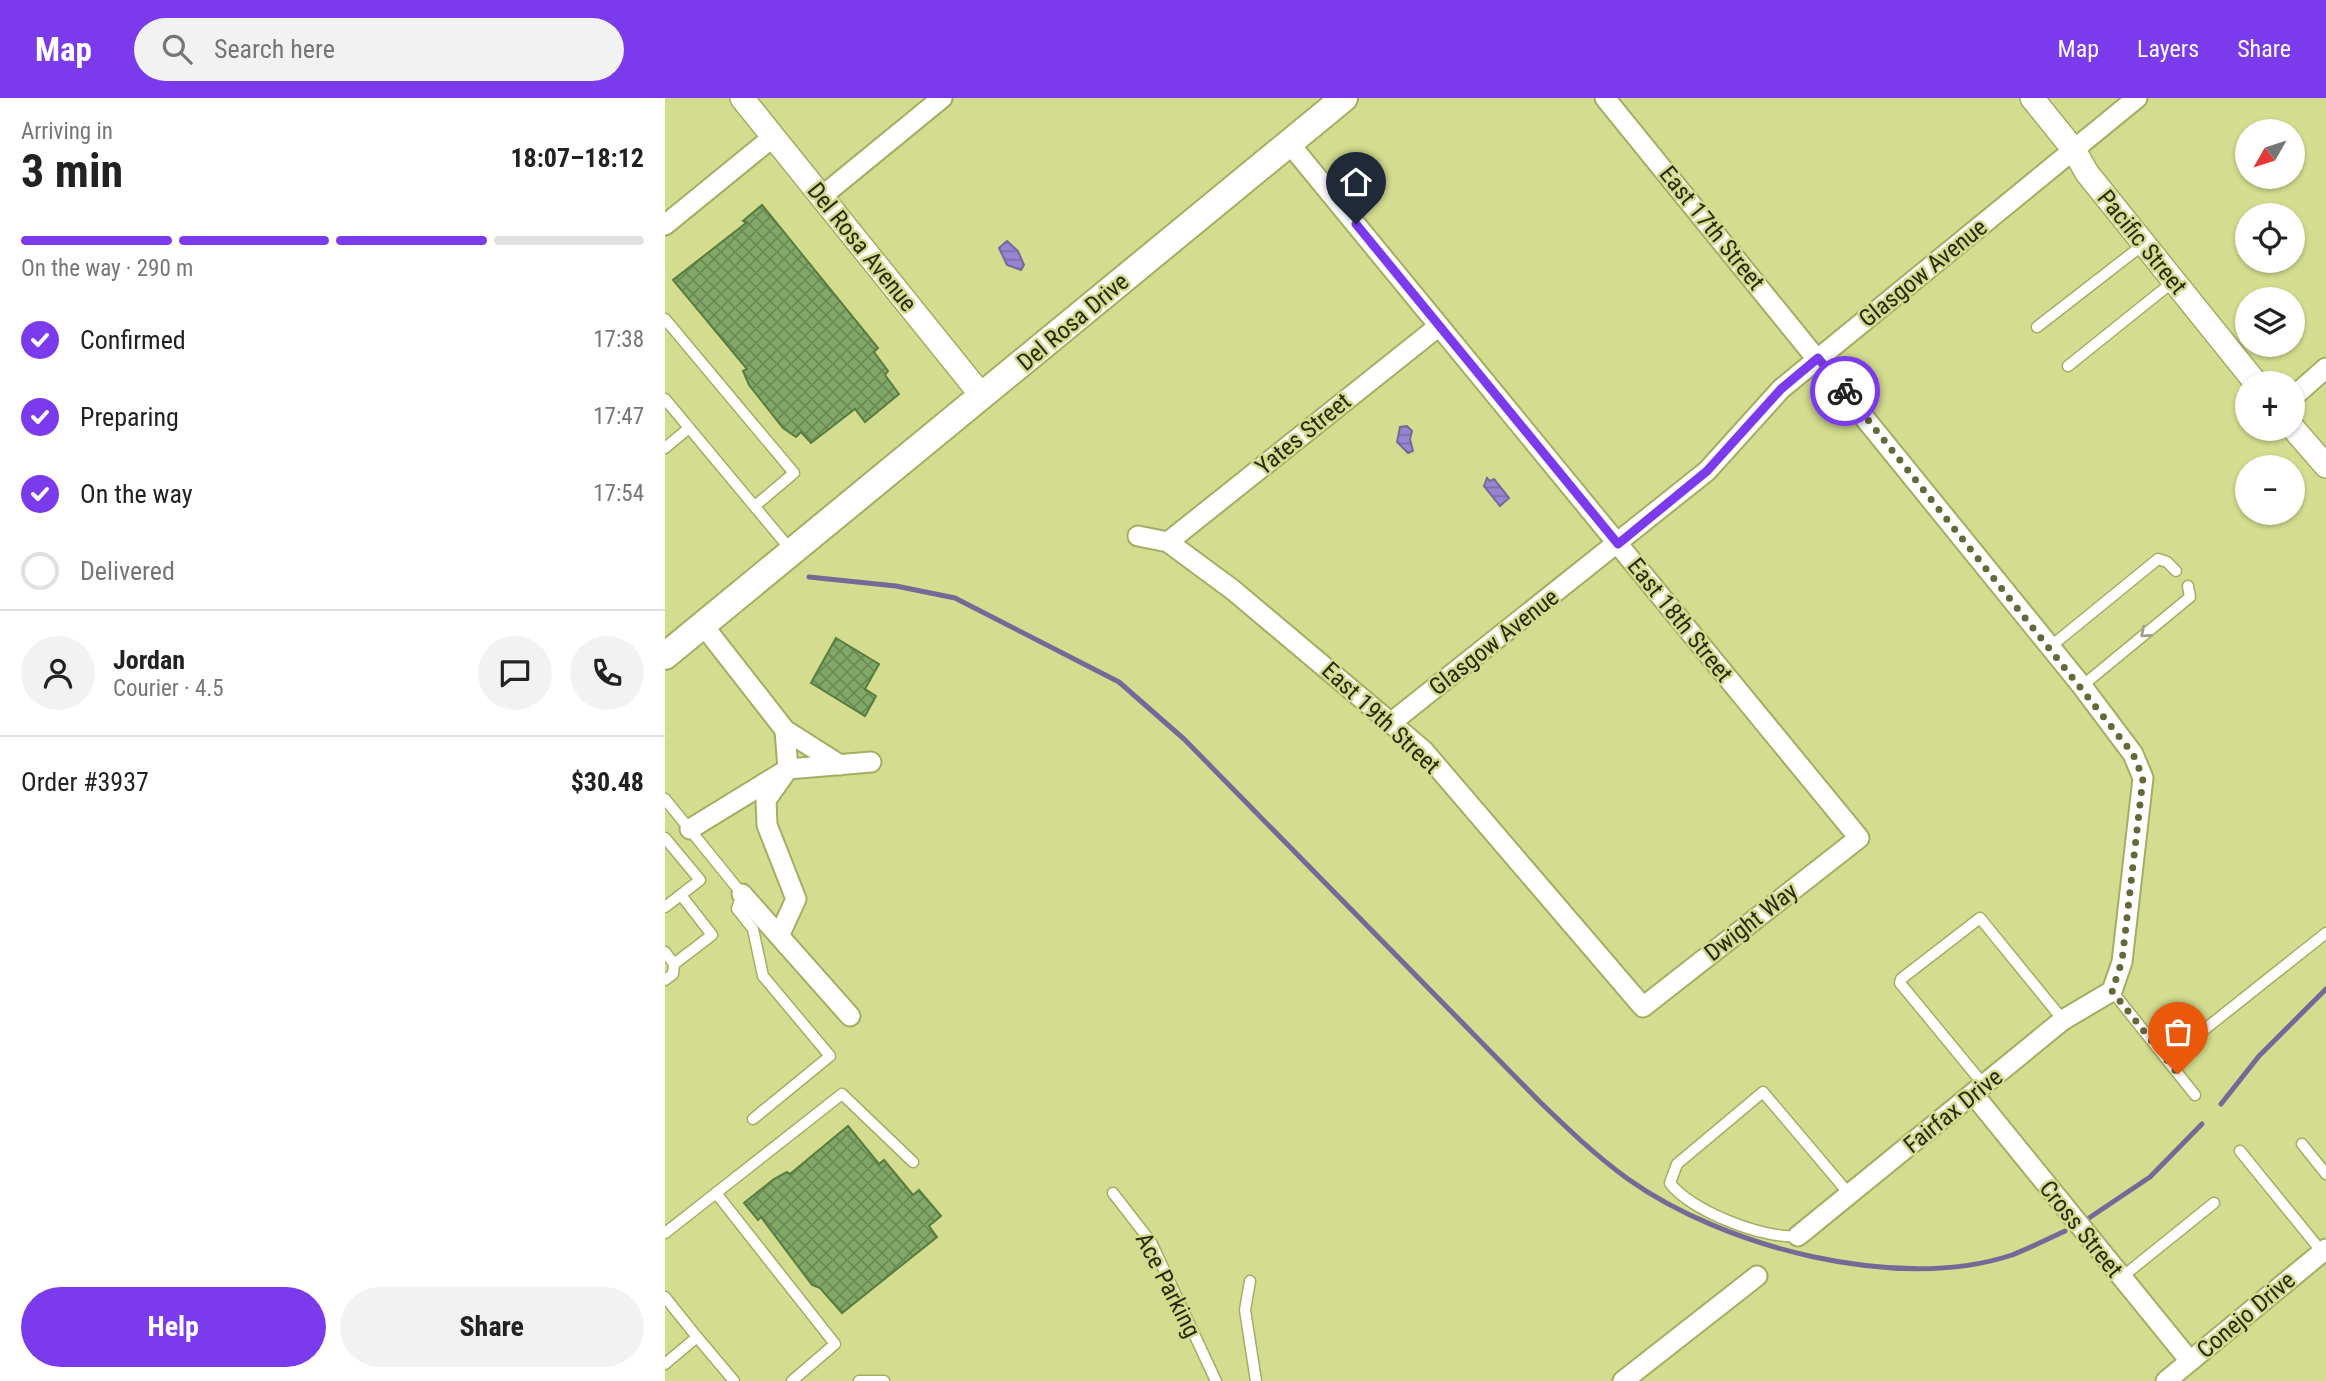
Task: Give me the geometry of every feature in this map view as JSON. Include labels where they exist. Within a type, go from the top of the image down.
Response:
[{"type":"main road","name":"Del Rosa Drive","points":[[665,656],[1343,98]]},
{"type":"street","name":"Del Rosa Avenue","points":[[741,98],[982,396]]},
{"type":"street","points":[[821,197],[942,98]]},
{"type":"street","name":"East 17th Street","points":[[1605,98],[1818,358],[2082,686],[2133,754],[2143,778],[2122,961],[2112,991]]},
{"type":"street","name":"Pacific Street","points":[[2032,98],[2074,150],[2087,173],[2246,371]]},
{"type":"street","name":"Glasgow Avenue","points":[[1392,722],[1707,471],[1781,389],[2137,98]]},
{"type":"street","points":[[665,225],[773,137]]},
{"type":"street","name":"East 18th Street","points":[[1289,143],[1859,838]]},
{"type":"street","name":"Yates Street","points":[[1168,542],[1439,326]]},
{"type":"street","points":[[2305,386],[2326,368]]},
{"type":"street","points":[[2304,441],[2326,466]]},
{"type":"street","name":"East 19th Street","points":[[1138,536],[1168,542],[1233,590],[1423,750],[1643,1007]]},
{"type":"street","points":[[703,625],[785,730],[840,765]]},
{"type":"street","points":[[779,936],[796,899],[767,825],[766,800],[788,769],[785,730]]},
{"type":"street","points":[[690,830],[788,769],[871,762]]},
{"type":"street","name":"Dwight Way","points":[[1643,1007],[1859,838]]},
{"type":"street","points":[[742,894],[850,1016]]},
{"type":"street","name":"Fairfax Drive","points":[[1798,1237],[2063,1020],[2112,991]]},
{"type":"street","name":"Cross Street","points":[[1979,1090],[2062,1206],[2190,1362]]},
{"type":"street","name":"Conejo Drive","points":[[2166,1381],[2324,1250]]},
{"type":"street","points":[[1623,1381],[1757,1276]]},
{"type":"lane","points":[[2038,327],[2144,244]]},
{"type":"lane","points":[[2068,366],[2174,281]]},
{"type":"lane","points":[[665,319],[793,473],[755,506]]},
{"type":"lane","points":[[665,400],[755,506],[797,549]]},
{"type":"lane","points":[[665,448],[689,428]]},
{"type":"lane","points":[[2050,647],[2158,559],[2167,562],[2176,571]]},
{"type":"lane","points":[[2082,686],[2190,597],[2188,586]]},
{"type":"lane","points":[[665,799],[742,894],[737,909],[753,929],[764,976],[830,1056],[753,1119]]},
{"type":"lane","points":[[665,838],[699,880],[665,907]]},
{"type":"lane","points":[[674,964],[712,935],[681,895]]},
{"type":"lane","points":[[1979,1090],[1900,983],[1901,979],[1979,918],[2063,1020]]},
{"type":"lane","points":[[2195,1037],[2326,933]]},
{"type":"lane","points":[[665,952],[674,964],[673,974],[665,980]]},
{"type":"lane","points":[[2112,991],[2195,1095]]},
{"type":"lane","points":[[1798,1237],[1785,1238],[1767,1234],[1704,1209],[1678,1195],[1669,1183],[1671,1174],[1677,1164],[1763,1092],[1850,1195]]},
{"type":"lane","points":[[665,1233],[842,1094],[912,1162]]},
{"type":"lane","points":[[2302,1143],[2326,1174]]},
{"type":"lane","points":[[2240,1151],[2324,1250]]},
{"type":"lane","points":[[716,1193],[835,1344],[792,1381]]},
{"type":"lane","name":"Ace Parking","points":[[1113,1193],[1151,1242],[1216,1381]]},
{"type":"lane","points":[[2122,1277],[2214,1202]]},
{"type":"lane","points":[[1249,1281],[1245,1310],[1256,1381]]},
{"type":"lane","points":[[665,1297],[734,1381]]},
{"type":"lane","points":[[665,1315],[674,1308]]},
{"type":"lane","points":[[665,1364],[697,1337]]},
{"type":"lane","points":[[859,1381],[884,1381]]},
{"type":"shaded area","points":[[1007,241],[1018,251],[1024,265],[1021,270],[1007,265],[999,248]]},
{"type":"shaded area","points":[[1407,426],[1412,431],[1410,439],[1413,451],[1408,453],[1397,442],[1400,427]]},
{"type":"shaded area","points":[[1487,478],[1490,481],[1494,479],[1509,498],[1500,506],[1484,486]]},
{"type":"building","points":[[762,205],[878,348],[874,352],[888,371],[885,375],[899,394],[865,422],[855,409],[811,443],[801,432],[796,437],[783,428],[749,385],[743,371],[747,369],[673,280],[746,223],[743,221]]},
{"type":"building","points":[[836,638],[879,664],[865,689],[876,696],[865,716],[811,683]]},
{"type":"building","points":[[848,1126],[879,1164],[884,1160],[913,1195],[919,1190],[941,1216],[929,1226],[937,1237],[842,1313],[820,1288],[812,1285],[761,1217],[758,1220],[744,1203],[774,1179],[787,1172],[790,1174]]},
{"type":"waterway","points":[[809,577],[896,586],[955,598],[1119,682],[1184,739],[1561,1122],[1616,1170],[1667,1203],[1712,1225],[1761,1243],[1813,1257],[1865,1266],[1917,1269],[1967,1265],[2012,1255],[2065,1231]]},
{"type":"waterway","points":[[2221,1104],[2259,1056],[2326,989]]},
{"type":"waterway","points":[[2083,1222],[2150,1177],[2202,1124]]},
{"type":"way so far","points":[[1845,391],[2082,686],[2133,754],[2143,778],[2122,961],[2112,991],[2178,1074]]},
{"type":"route","points":[[1356,224],[1618,544],[1707,471],[1781,389],[1818,358],[1845,391]]}]
